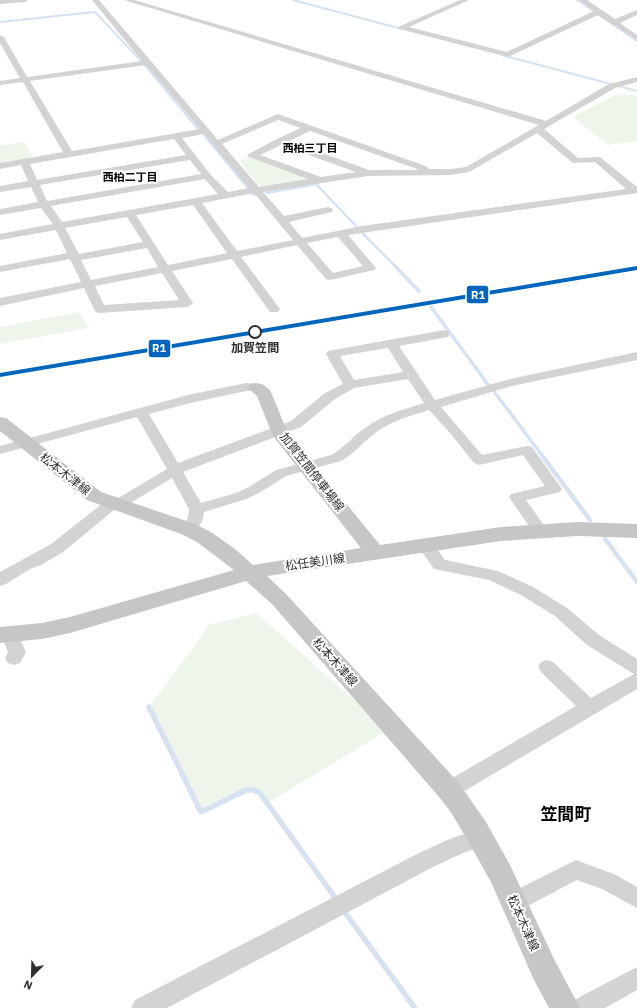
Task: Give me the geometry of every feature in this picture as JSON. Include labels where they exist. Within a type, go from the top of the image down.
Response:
[{"type":"main road","name":"加賀笠間停車場線","points":[[256,388],[264,394],[279,432],[376,553]]},
{"type":"main road","name":"松本木津線","points":[[0,422],[88,492],[115,505],[188,529],[217,546],[279,599],[449,790],[472,822],[514,902],[540,961],[565,1008]]},
{"type":"main road","name":"松任美川線","points":[[5,635],[70,625],[272,568],[501,534],[578,529],[637,531]]},
{"type":"street","points":[[0,2],[25,0]]},
{"type":"street","points":[[96,0],[334,281],[370,268],[340,233]]},
{"type":"street","points":[[127,0],[543,126],[576,161],[597,159],[635,190]]},
{"type":"street","points":[[466,0],[402,27],[508,55],[596,13]]},
{"type":"street","points":[[582,0],[596,13],[615,22],[637,38]]},
{"type":"street","points":[[615,22],[637,12]]},
{"type":"street","points":[[0,37],[68,154]]},
{"type":"street","points":[[0,83],[148,62]]},
{"type":"street","points":[[0,237],[256,190],[368,173],[428,173],[451,172],[469,169],[615,85],[637,78]]},
{"type":"street","points":[[218,143],[278,117],[420,166],[428,173]]},
{"type":"street","points":[[309,128],[252,155],[320,180]]},
{"type":"street","points":[[0,166],[207,131]]},
{"type":"street","points":[[176,136],[191,157],[226,196]]},
{"type":"street","points":[[280,141],[368,173]]},
{"type":"street","points":[[0,189],[191,157]]},
{"type":"street","points":[[24,162],[44,204],[59,226],[75,256],[100,309],[112,306],[187,303],[130,213]]},
{"type":"street","points":[[0,212],[207,176]]},
{"type":"street","points":[[0,302],[340,233],[404,222],[635,190]]},
{"type":"street","points":[[196,202],[274,309]]},
{"type":"street","points":[[282,220],[328,210]]},
{"type":"street","points":[[0,269],[150,244]]},
{"type":"street","points":[[350,385],[332,354],[444,334]]},
{"type":"street","points":[[391,344],[432,405],[456,431],[479,460],[527,450],[555,489],[516,497],[540,531]]},
{"type":"street","points":[[197,509],[241,496],[254,490],[281,473],[336,458],[343,454],[369,431],[391,417],[510,383],[637,356]]},
{"type":"street","points":[[0,580],[24,565],[39,559],[57,548],[115,505],[175,470],[279,432],[296,424],[330,396],[350,385],[412,374]]},
{"type":"street","points":[[0,450],[208,394],[246,387],[256,388]]},
{"type":"street","points":[[141,412],[197,509],[196,519],[188,529]]},
{"type":"street","points":[[425,545],[440,565],[488,574],[527,591],[561,612],[593,640],[637,668]]},
{"type":"street","points":[[5,635],[17,652],[14,658]]},
{"type":"street","points":[[547,667],[590,708]]},
{"type":"street","points":[[449,790],[637,680]]},
{"type":"street","points":[[151,1006],[426,860],[458,845],[481,838]]},
{"type":"street","points":[[514,902],[576,870],[609,882],[637,898]]},
{"type":"street","points":[[582,1008],[637,978]]},
{"type":"shaded area","points":[[617,94],[637,96],[637,141],[608,145],[573,117]]},
{"type":"shaded area","points":[[24,142],[33,158],[0,164],[0,146]]},
{"type":"shaded area","points":[[252,157],[310,179],[267,187],[260,186],[239,161]]},
{"type":"shaded area","points":[[79,312],[88,328],[0,344],[0,327]]},
{"type":"shaded area","points":[[256,613],[388,730],[269,802],[259,791],[254,788],[246,787],[201,808],[151,705],[209,625]]},
{"type":"waterway","points":[[293,0],[402,29]]},
{"type":"waterway","points":[[577,0],[637,41]]},
{"type":"waterway","points":[[0,22],[95,12],[141,61]]},
{"type":"waterway","points":[[502,55],[637,91]]},
{"type":"waterway","points":[[144,64],[189,118]]},
{"type":"waterway","points":[[188,117],[199,130]]},
{"type":"waterway","points":[[204,135],[248,188]]},
{"type":"waterway","points":[[267,193],[316,184],[357,227]]},
{"type":"waterway","points":[[363,234],[395,266]]},
{"type":"waterway","points":[[395,266],[419,291]]},
{"type":"waterway","points":[[431,307],[489,386]]},
{"type":"waterway","points":[[493,390],[544,458]]},
{"type":"waterway","points":[[543,457],[590,520]]},
{"type":"waterway","points":[[605,539],[637,582]]},
{"type":"waterway","points":[[149,707],[201,812],[246,790],[253,790],[260,793],[336,899]]},
{"type":"waterway","points":[[344,911],[415,1008]]},
{"type":"transit line","name":"R1","points":[[0,375],[637,268]]},
{"type":"place","name":"加賀笠間","points":[[255,332]]},
{"type":"district","name":"西柏三丁目","points":[[310,148]]},
{"type":"district","name":"西柏二丁目","points":[[130,177]]},
{"type":"district","name":"笠間町","points":[[566,814]]}]
